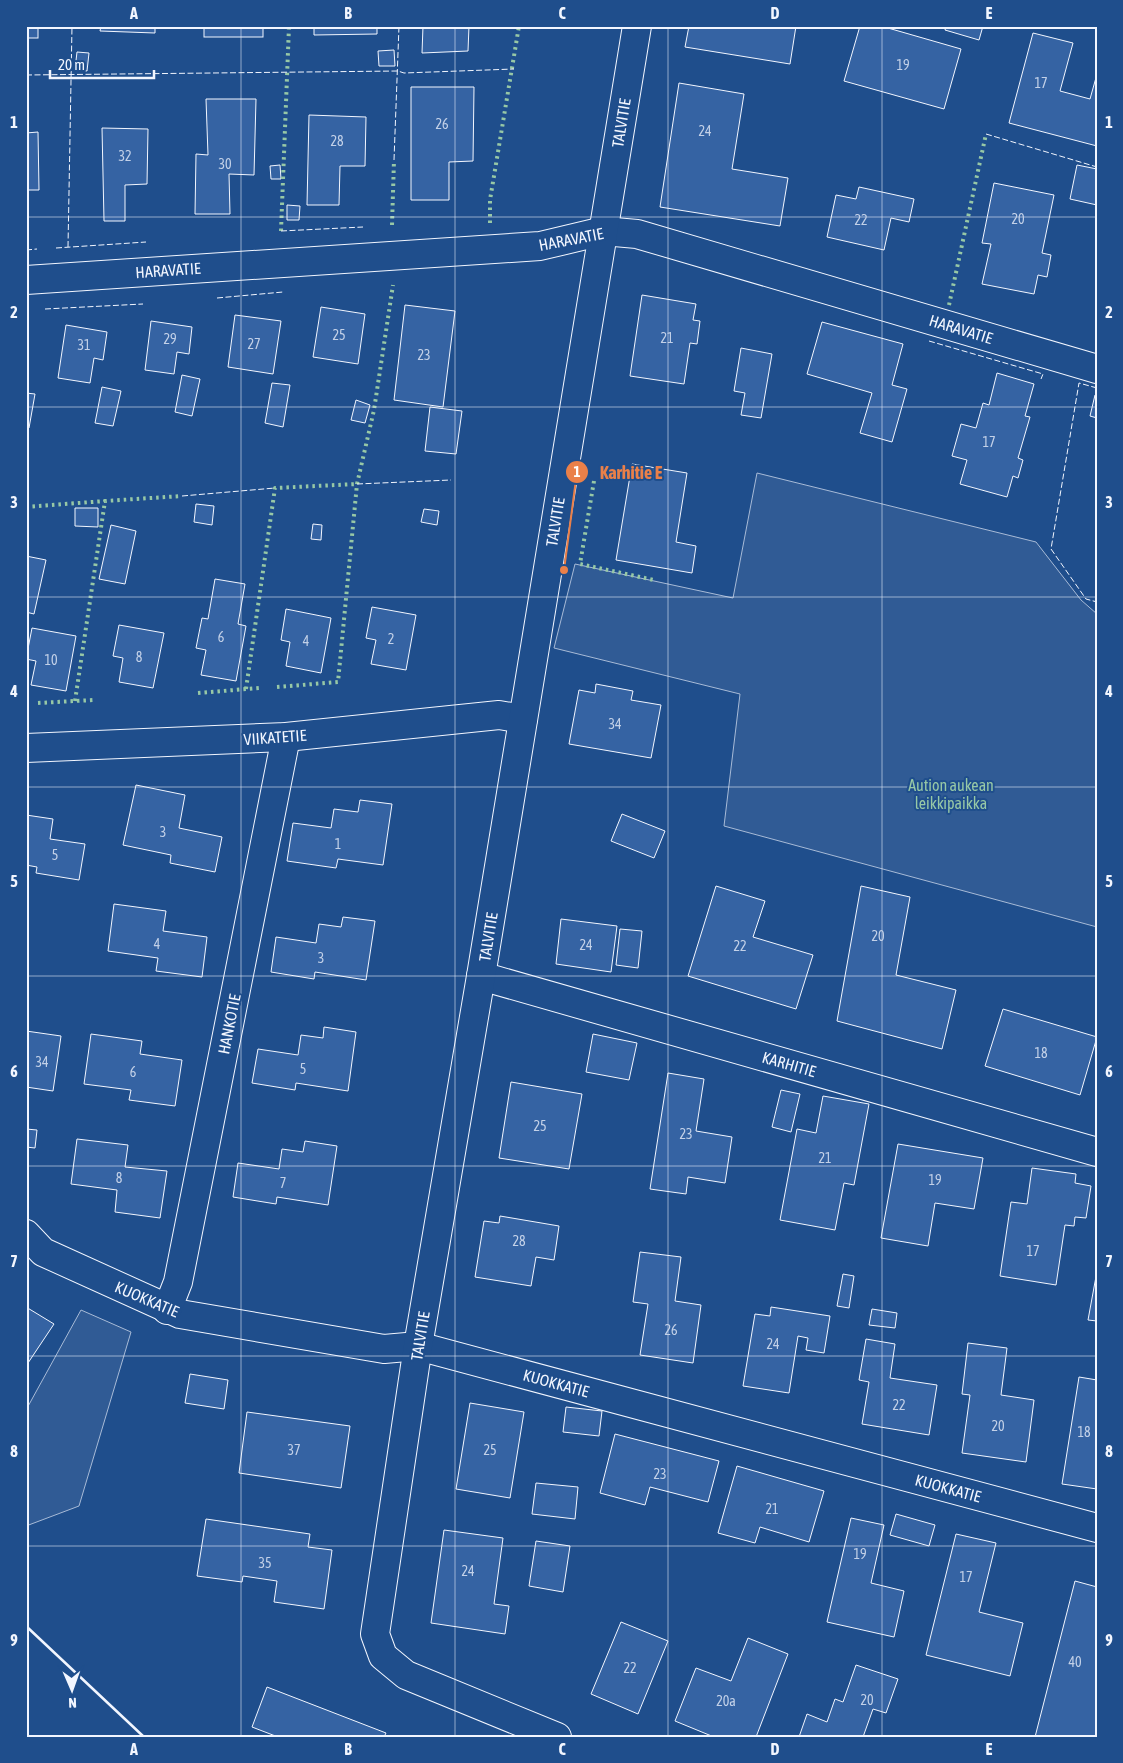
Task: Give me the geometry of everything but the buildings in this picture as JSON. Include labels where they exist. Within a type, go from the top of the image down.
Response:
[{"type":"street","name":"TALVITIE","points":[[557,1737],[406,1675],[383,1656],[375,1634],[418,1346],[482,976],[637,26]]},
{"type":"street","name":"HARAVATIE","points":[[26,280],[540,246],[603,231],[637,234],[1097,369]]},
{"type":"street","name":"VIIKATETIE","points":[[26,748],[286,737],[499,715],[523,719]]},
{"type":"street","name":"HANKOTIE","points":[[167,1310],[180,1272],[286,737]]},
{"type":"street","name":"KARHITIE","points":[[482,976],[1097,1152]]},
{"type":"street","name":"KUOKKATIE","points":[[26,1234],[43,1252],[167,1310],[180,1314],[384,1349],[418,1346],[1097,1528]]},
{"type":"shaded area","points":[[757,473],[1036,542],[1081,600],[1097,614],[1097,927],[724,826],[740,694],[554,648],[575,564],[733,598]]},
{"type":"shaded area","points":[[81,1310],[131,1332],[79,1506],[26,1526],[26,1410]]},
{"type":"hedge","points":[[281,231],[289,26]]},
{"type":"hedge","points":[[490,223],[490,200],[519,26]]},
{"type":"hedge","points":[[949,305],[986,134]]},
{"type":"hedge","points":[[392,225],[394,160]]},
{"type":"hedge","points":[[277,687],[338,682],[357,484],[374,410],[393,285]]},
{"type":"hedge","points":[[594,481],[580,564],[654,580]]},
{"type":"hedge","points":[[246,689],[275,488],[357,484]]},
{"type":"hedge","points":[[75,701],[105,501],[182,496]]},
{"type":"hedge","points":[[26,507],[105,501]]},
{"type":"hedge","points":[[198,693],[259,688]]},
{"type":"hedge","points":[[38,703],[93,700]]},
{"type":"fence","points":[[68,247],[72,26]]},
{"type":"fence","points":[[394,160],[399,26]]},
{"type":"fence","points":[[26,75],[398,71],[404,73],[514,69]]},
{"type":"fence","points":[[986,134],[1097,167]]},
{"type":"fence","points":[[281,231],[363,227]]},
{"type":"fence","points":[[56,248],[146,242]]},
{"type":"fence","points":[[26,250],[37,249]]},
{"type":"fence","points":[[217,298],[283,292]]},
{"type":"fence","points":[[45,309],[143,304]]},
{"type":"fence","points":[[929,341],[1043,374],[1041,379]]},
{"type":"fence","points":[[1097,388],[1079,383],[1051,549],[1086,599],[1097,602]]},
{"type":"fence","points":[[357,484],[451,480]]},
{"type":"fence","points":[[182,496],[275,488]]},
{"type":"wall","points":[[26,1626],[144,1737]]},
{"type":"place","name":"Karhitie E","points":[[564,570]]},
{"type":"park label","name":"Aution aukean leikkipaikka","points":[[951,794]]}]
